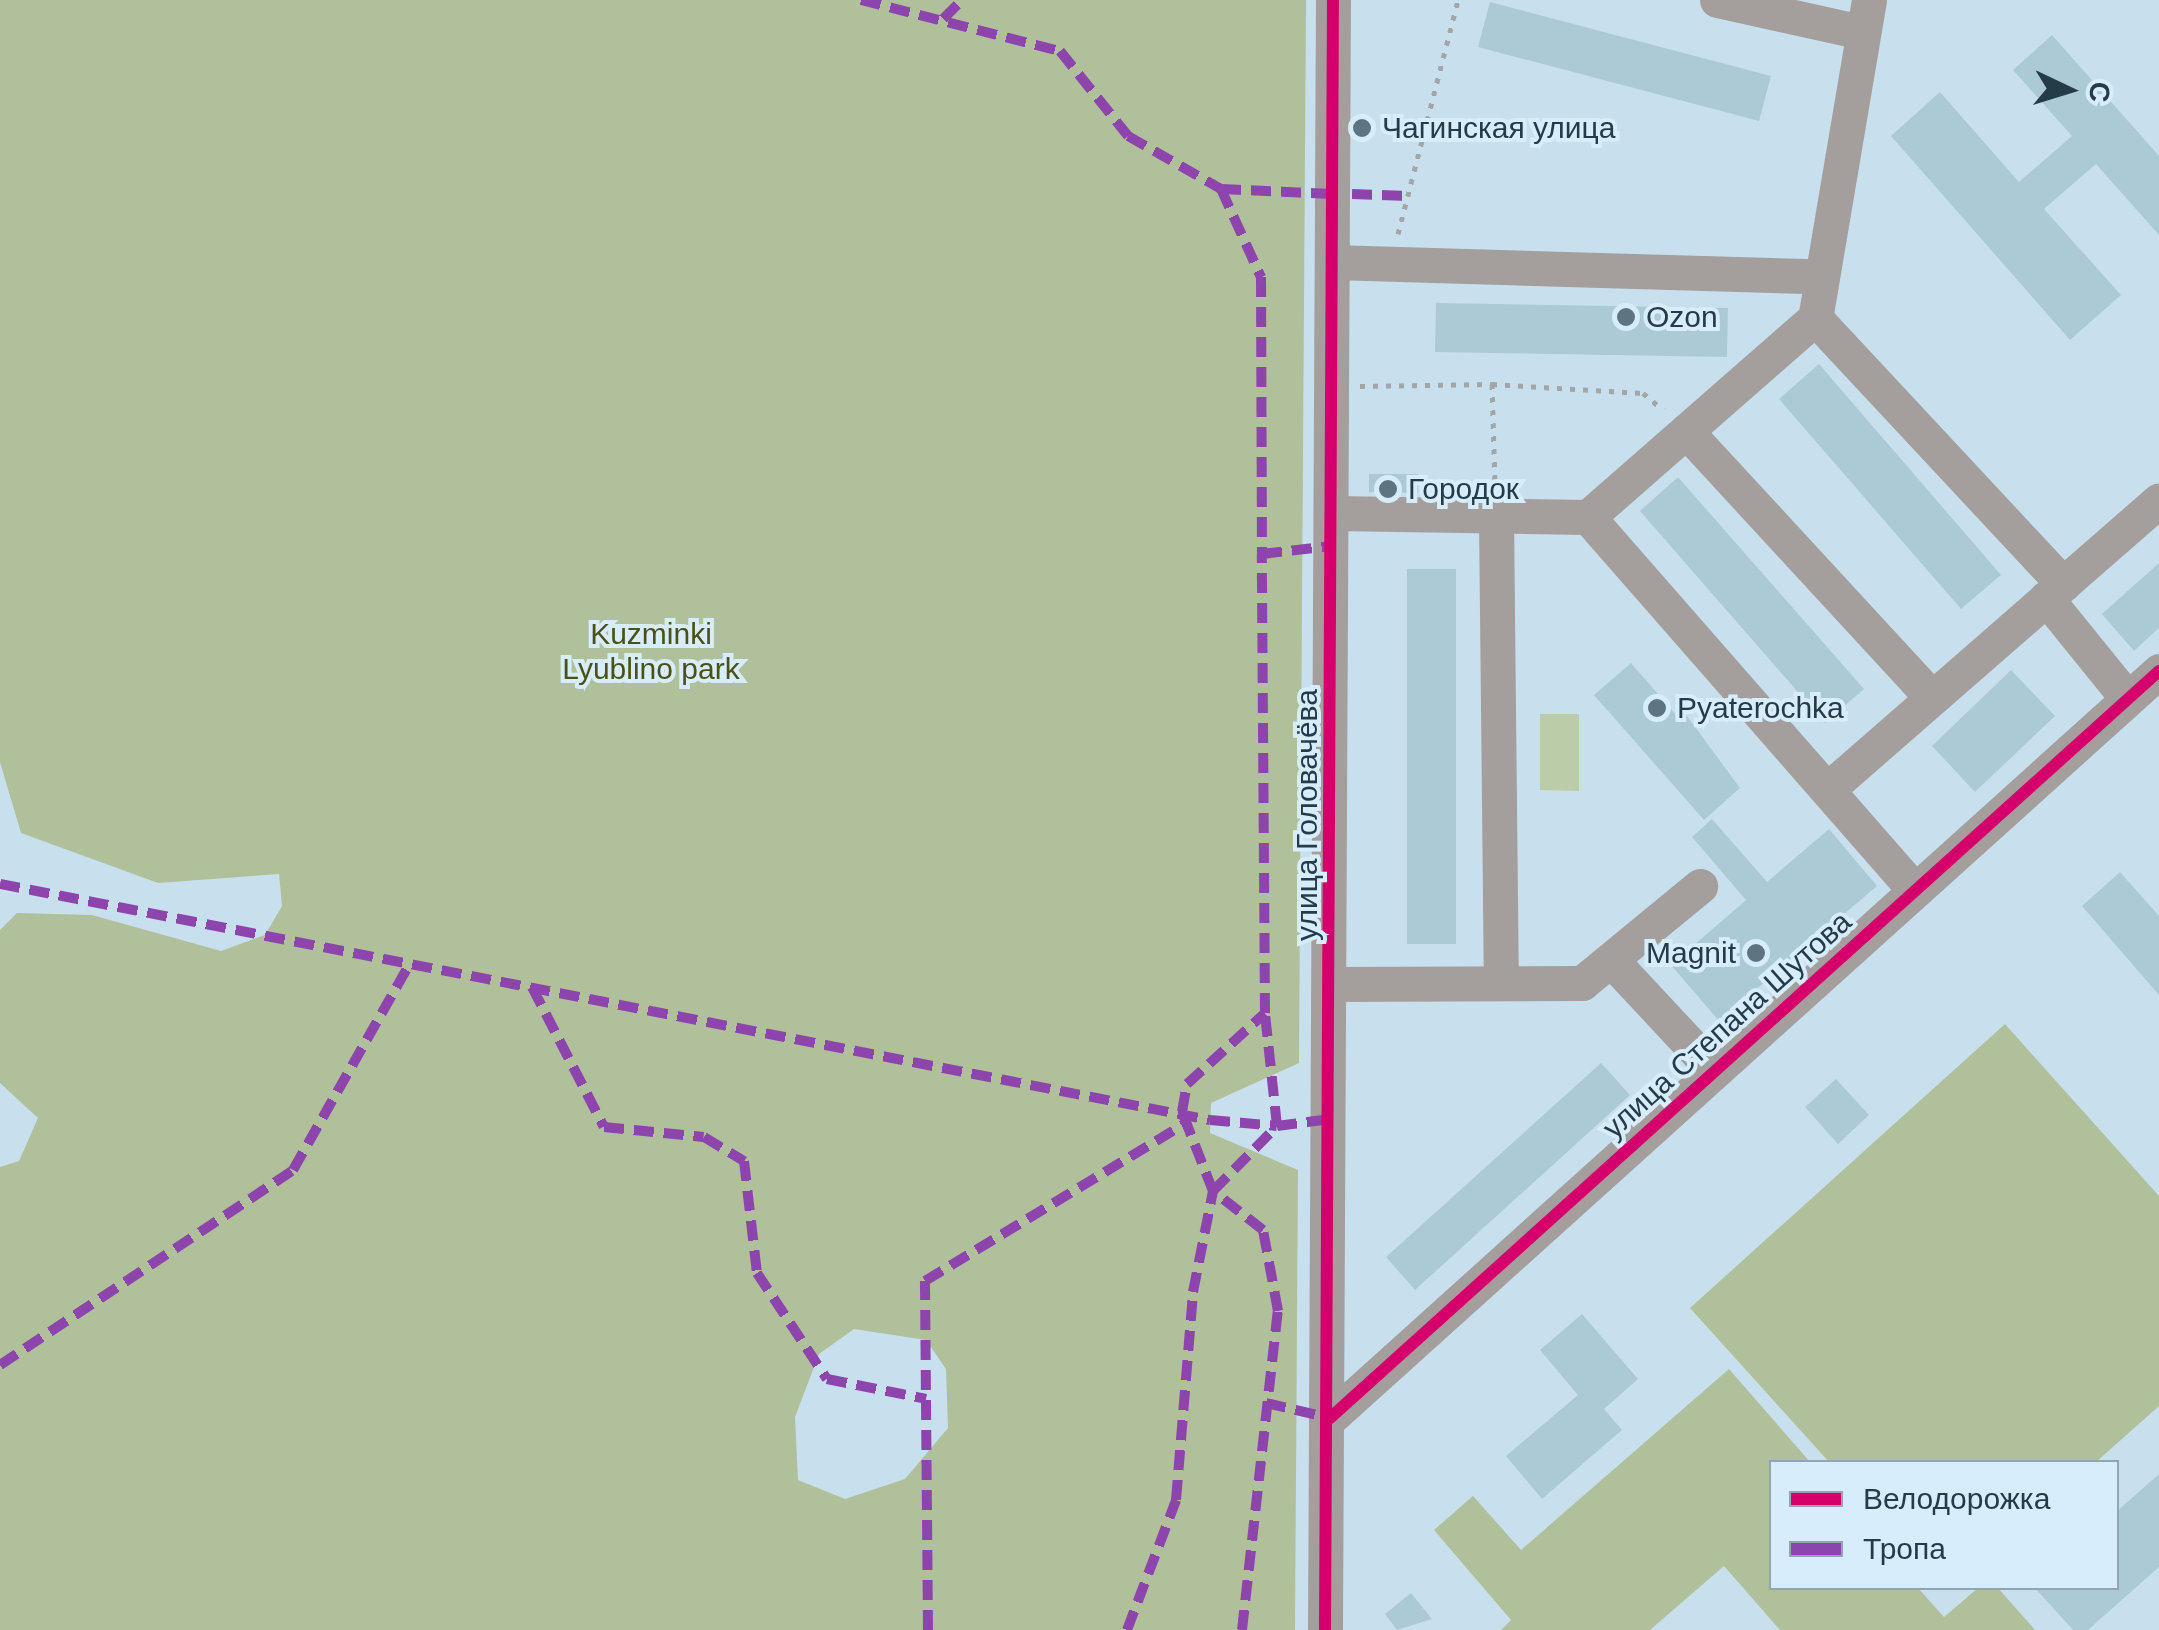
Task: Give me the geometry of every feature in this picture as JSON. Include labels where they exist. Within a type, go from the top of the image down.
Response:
[{"type":"street","name":"улица Головачёва","points":[[1325,1630],[1330,1418],[1333,0]]},
{"type":"street","points":[[1718,0],[1865,16],[1815,276],[1814,318],[2055,591],[2127,698]]},
{"type":"street","points":[[1332,262],[1815,276]]},
{"type":"street","points":[[1332,514],[1588,517],[1814,318]]},
{"type":"street","points":[[1686,431],[1932,698]]},
{"type":"street","points":[[1828,789],[2159,500]]},
{"type":"street","points":[[1496,517],[1501,982]]},
{"type":"street","points":[[1588,517],[1914,889]]},
{"type":"street","name":"улица Степана Шутова","points":[[1330,1418],[2159,671]]},
{"type":"street","points":[[1331,984],[1582,982],[1615,964],[1700,886]]},
{"type":"street","points":[[1615,964],[1714,1070]]},
{"type":"path","points":[[1390,264],[1458,0]]},
{"type":"path","points":[[1332,386],[1492,384],[1643,393],[1686,431]]},
{"type":"path","points":[[1492,384],[1496,517]]},
{"type":"green space","name":"Kuzminki Lyublino park","points":[[0,0],[1306,0],[1299,1063],[1211,1103],[1210,1133],[1298,1170],[1295,1630],[0,1630],[0,1167],[19,1161],[38,1118],[0,1083],[0,930],[17,913],[92,915],[221,951],[265,935],[282,906],[279,874],[158,883],[21,833],[0,762]],"holes":[[[854,1329],[926,1340],[946,1369],[948,1428],[905,1479],[845,1499],[798,1480],[795,1417],[819,1354]]]},
{"type":"green space","points":[[1540,714],[1579,714],[1579,791],[1540,790]]},
{"type":"green space","points":[[2005,1024],[2159,1196],[2159,1406],[2098,1460],[1827,1460],[1690,1308]]},
{"type":"green space","points":[[1729,1369],[1808,1460],[1769,1460],[1769,1590],[1920,1590],[1944,1617],[1976,1590],[2000,1590],[2035,1630],[1780,1630],[1724,1566],[1650,1630],[1501,1630],[1511,1620],[1434,1530],[1473,1496],[1521,1550]]},
{"type":"building","points":[[1490,2],[1771,76],[1759,121],[1478,47]]},
{"type":"building","points":[[2052,35],[2159,156],[2159,235],[2096,164],[2044,209],[2121,295],[2070,340],[1891,136],[1940,92],[2019,182],[2072,136],[2013,70]]},
{"type":"building","points":[[1436,303],[1728,308],[1727,357],[1435,352]]},
{"type":"building","points":[[1819,364],[2001,575],[1961,609],[1779,399]]},
{"type":"building","points":[[1369,474],[1418,474],[1418,493],[1369,492]]},
{"type":"building","points":[[1678,477],[1864,689],[1825,723],[1640,511]]},
{"type":"building","points":[[2159,563],[2159,628],[2134,651],[2102,614]]},
{"type":"building","points":[[1407,569],[1456,569],[1456,944],[1407,944]]},
{"type":"building","points":[[1631,663],[1678,717],[1684,712],[1740,788],[1704,820],[1594,695]]},
{"type":"building","points":[[2011,670],[2055,716],[1975,792],[1932,746]]},
{"type":"building","points":[[1712,819],[1767,882],[1829,829],[1877,886],[1719,1021],[1671,965],[1746,900],[1692,837]]},
{"type":"building","points":[[2120,872],[2159,916],[2159,995],[2082,906]]},
{"type":"building","points":[[1601,1063],[1630,1095],[1415,1290],[1386,1257]]},
{"type":"building","points":[[1836,1079],[1869,1115],[1838,1144],[1805,1107]]},
{"type":"building","points":[[1582,1314],[1638,1379],[1604,1409],[1622,1430],[1542,1499],[1506,1456],[1578,1395],[1540,1350]]},
{"type":"building","points":[[2159,1474],[2159,1567],[2088,1630],[2073,1630],[2037,1590],[2119,1590],[2119,1509]]},
{"type":"building","points":[[1411,1593],[1432,1619],[1397,1630],[1385,1614]]},
{"type":"marked path","points":[[861,0],[1060,51],[1128,136],[1221,189],[1333,194]]},
{"type":"marked path","points":[[943,19],[962,0]]},
{"type":"marked path","points":[[1221,189],[1261,277],[1262,554],[1332,546]]},
{"type":"marked path","points":[[1352,194],[1408,196]]},
{"type":"marked path","points":[[1127,1630],[1176,1500],[1193,1292],[1213,1191],[1277,1126],[1265,1013],[1262,554]]},
{"type":"marked path","points":[[0,884],[1210,1120],[1277,1126],[1331,1119]]},
{"type":"marked path","points":[[0,1365],[293,1170],[410,963]]},
{"type":"marked path","points":[[532,987],[604,1127],[704,1137],[744,1161],[757,1273],[827,1379],[926,1399]]},
{"type":"marked path","points":[[1242,1630],[1278,1311],[1263,1230],[1213,1191],[1182,1112],[1187,1084],[1265,1013]]},
{"type":"marked path","points":[[928,1630],[925,1281],[1184,1124]]},
{"type":"marked path","points":[[1266,1403],[1330,1418]]},
{"type":"cycle path","points":[[1325,1630],[1333,0]]},
{"type":"cycle path","points":[[1330,1418],[2159,671]]},
{"type":"place","name":"Чагинская улица","points":[[1362,128]]},
{"type":"place","name":"Ozon","points":[[1626,317]]},
{"type":"place","name":"Городок","points":[[1388,489]]},
{"type":"place","name":"Pyaterochka","points":[[1657,708]]},
{"type":"place","name":"Magnit","points":[[1756,953]]}]
